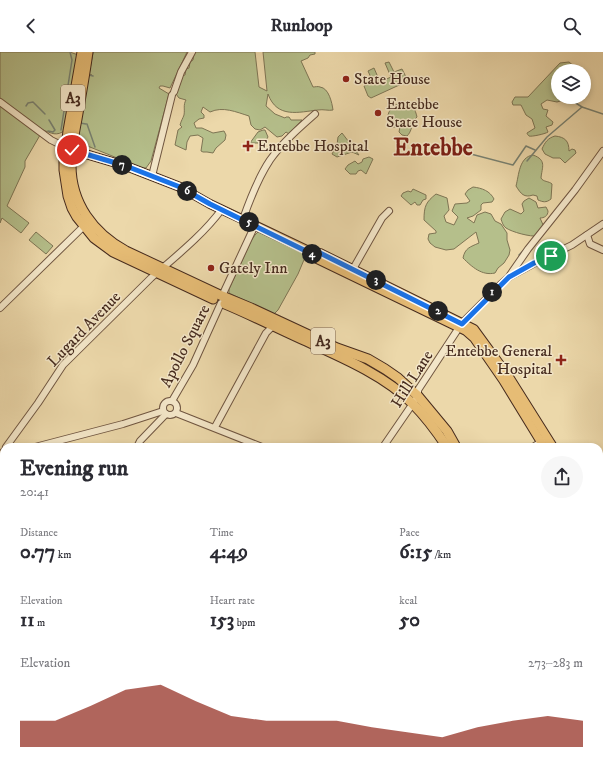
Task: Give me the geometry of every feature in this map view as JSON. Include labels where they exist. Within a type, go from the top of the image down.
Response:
[{"type":"highway","name":"A3","points":[[82,52],[68,148],[75,190],[79,202],[91,223],[104,237],[161,271]]},
{"type":"highway","name":"A3","points":[[88,52],[64,170],[68,196],[72,208],[94,238],[113,252],[161,271],[362,368],[397,390],[415,399],[447,431],[454,443]]},
{"type":"highway","name":"A3","points":[[222,300],[250,308],[338,348],[368,359],[398,378],[415,399],[444,443]]},
{"type":"main road","points":[[68,148],[126,166],[180,187],[222,210],[312,254],[317,259],[461,326],[474,329],[544,442]]},
{"type":"main road","points":[[312,254],[320,253],[461,326]]},
{"type":"street","points":[[152,176],[173,93],[181,72],[192,52]]},
{"type":"street","points":[[0,102],[51,140],[68,148]]},
{"type":"street","points":[[243,219],[260,177],[271,159],[315,114]]},
{"type":"street","points":[[509,277],[528,249],[575,190],[603,151]]},
{"type":"street","name":"Lugard Avenue","points":[[9,443],[63,365],[213,222],[222,210]]},
{"type":"street","points":[[353,269],[382,218],[389,211]]},
{"type":"street","points":[[509,277],[534,263],[564,250],[603,224]]},
{"type":"street","name":"Apollo Square","points":[[172,401],[193,365],[255,225]]},
{"type":"street","points":[[0,308],[84,226]]},
{"type":"street","points":[[587,235],[590,244],[603,250]]},
{"type":"street","name":"Hill Lane","points":[[386,443],[415,399],[418,390],[461,326],[509,277]]},
{"type":"street","points":[[215,428],[266,333],[273,326]]},
{"type":"street","points":[[165,413],[163,408],[165,403],[172,401],[177,407],[176,413]]},
{"type":"street","points":[[139,443],[165,413]]},
{"type":"street","points":[[50,443],[165,413],[172,415],[176,413],[252,443]]},
{"type":"green space","points":[[0,52],[70,52],[78,55],[65,130],[57,134],[43,130],[25,161],[25,167],[7,206],[29,223],[21,233],[2,218],[0,223]]},
{"type":"green space","points":[[93,52],[187,52],[170,88],[160,86],[159,88],[169,94],[151,161],[146,168],[142,168],[80,143],[79,132]]},
{"type":"green space","points":[[196,52],[255,52],[259,87],[267,91],[263,52],[315,52],[315,54],[310,55],[308,58],[301,61],[313,87],[323,88],[328,93],[333,110],[296,112],[283,111],[272,102],[268,94],[266,106],[275,114],[285,118],[289,117],[291,120],[302,120],[289,134],[286,132],[282,136],[277,137],[265,127],[260,130],[255,129],[251,125],[249,116],[234,111],[225,110],[215,110],[210,112],[203,107],[201,112],[204,115],[204,118],[199,119],[194,123],[196,128],[202,128],[213,133],[224,131],[226,135],[225,140],[213,153],[203,152],[201,151],[203,138],[198,135],[190,136],[187,142],[186,150],[175,145],[178,130],[182,127],[180,125],[184,115],[184,105],[186,100],[179,98],[173,90],[178,81],[182,79],[182,76],[185,75],[186,69],[189,68],[190,62],[193,60]]},
{"type":"green space","points":[[389,62],[394,72],[402,69],[408,81],[371,98],[368,96],[364,86],[373,82],[368,71],[374,68],[380,82],[391,77],[385,63]]},
{"type":"green space","points":[[569,62],[571,64],[559,64]]},
{"type":"green space","points":[[551,73],[551,101],[547,100],[541,104],[543,109],[548,110],[546,116],[553,122],[552,125],[546,127],[548,132],[535,136],[529,136],[527,134],[535,128],[532,119],[526,115],[521,105],[513,105],[512,102],[515,97],[528,97]]},
{"type":"green space","points":[[397,104],[401,107],[403,104],[409,104],[414,109],[417,117],[412,122],[411,129],[407,136],[402,135],[399,132],[400,127],[393,127],[388,117],[391,109]]},
{"type":"green space","points":[[265,130],[268,137],[260,149],[260,145],[258,143],[250,143],[258,132]]},
{"type":"green space","points":[[342,133],[359,155],[352,152],[337,157],[332,154],[337,145],[338,137]]},
{"type":"green space","points":[[555,136],[566,140],[569,151],[572,149],[575,150],[576,153],[565,163],[560,158],[553,158],[545,154],[542,149],[544,144],[550,138]]},
{"type":"green space","points":[[533,155],[540,159],[543,164],[541,178],[552,184],[551,199],[546,202],[538,200],[537,196],[523,195],[516,186],[522,163],[528,156]]},
{"type":"green space","points":[[369,157],[373,159],[366,174],[361,170],[356,174],[350,174],[345,169],[348,165],[355,161],[358,164],[362,162],[363,159]]},
{"type":"green space","points":[[473,187],[485,190],[494,199],[492,202],[483,203],[481,205],[481,210],[473,216],[467,218],[474,223],[477,215],[485,212],[491,214],[495,221],[501,224],[507,233],[507,240],[510,250],[509,255],[495,273],[490,274],[482,272],[463,258],[467,250],[479,243],[476,232],[454,249],[446,250],[435,247],[428,239],[429,234],[436,233],[436,231],[424,220],[424,211],[430,199],[436,194],[447,198],[449,210],[444,216],[446,222],[454,225],[458,217],[452,211],[455,204],[467,203],[470,201],[465,194]]},
{"type":"green space","points":[[413,189],[426,195],[426,199],[423,200],[420,205],[417,205],[415,202],[411,205],[401,196],[403,193],[408,191],[411,192]]},
{"type":"green space","points":[[529,198],[536,202],[538,208],[546,207],[548,211],[546,216],[540,218],[544,227],[538,236],[526,235],[509,230],[504,226],[501,219],[505,212],[510,209],[521,214],[524,211],[522,204]]},
{"type":"green space","points":[[259,231],[266,233],[306,255],[298,274],[278,310],[274,314],[229,293],[229,289],[251,241]]},
{"type":"green space","points":[[36,232],[53,246],[46,254],[29,240]]},
{"type":"waterway","points":[[61,130],[72,60],[70,52]]},
{"type":"waterway","points":[[91,61],[93,52]]},
{"type":"waterway","points":[[89,75],[93,76]]},
{"type":"waterway","points":[[26,106],[28,103],[33,102],[45,114]]},
{"type":"waterway","points":[[577,104],[603,114]]},
{"type":"waterway","points":[[527,161],[547,137],[582,107]]},
{"type":"waterway","points":[[48,131],[53,132],[55,130],[49,120]]},
{"type":"waterway","points":[[80,123],[86,124]]},
{"type":"waterway","points":[[87,124],[95,147]]},
{"type":"waterway","points":[[78,136],[80,144]]},
{"type":"waterway","points":[[467,153],[513,165],[526,146],[535,150]]},
{"type":"waterway","points":[[75,165],[79,159]]},
{"type":"waterway","points":[[519,255],[523,251]]},
{"type":"place","name":"State House","points":[[346,79]]},
{"type":"place","name":"Entebbe State House","points":[[378,113]]},
{"type":"place","name":"Entebbe Hospital","points":[[248,146]]},
{"type":"place","name":"Gately Inn","points":[[211,268]]},
{"type":"place","name":"Entebbe General Hospital","points":[[561,360]]},
{"type":"district","name":"Entebbe","points":[[433,148]]},
{"type":"route","points":[[72,150],[126,166],[180,187],[210,204],[309,251],[312,254],[320,253],[462,324],[490,294],[509,277],[534,263],[551,256]]}]
